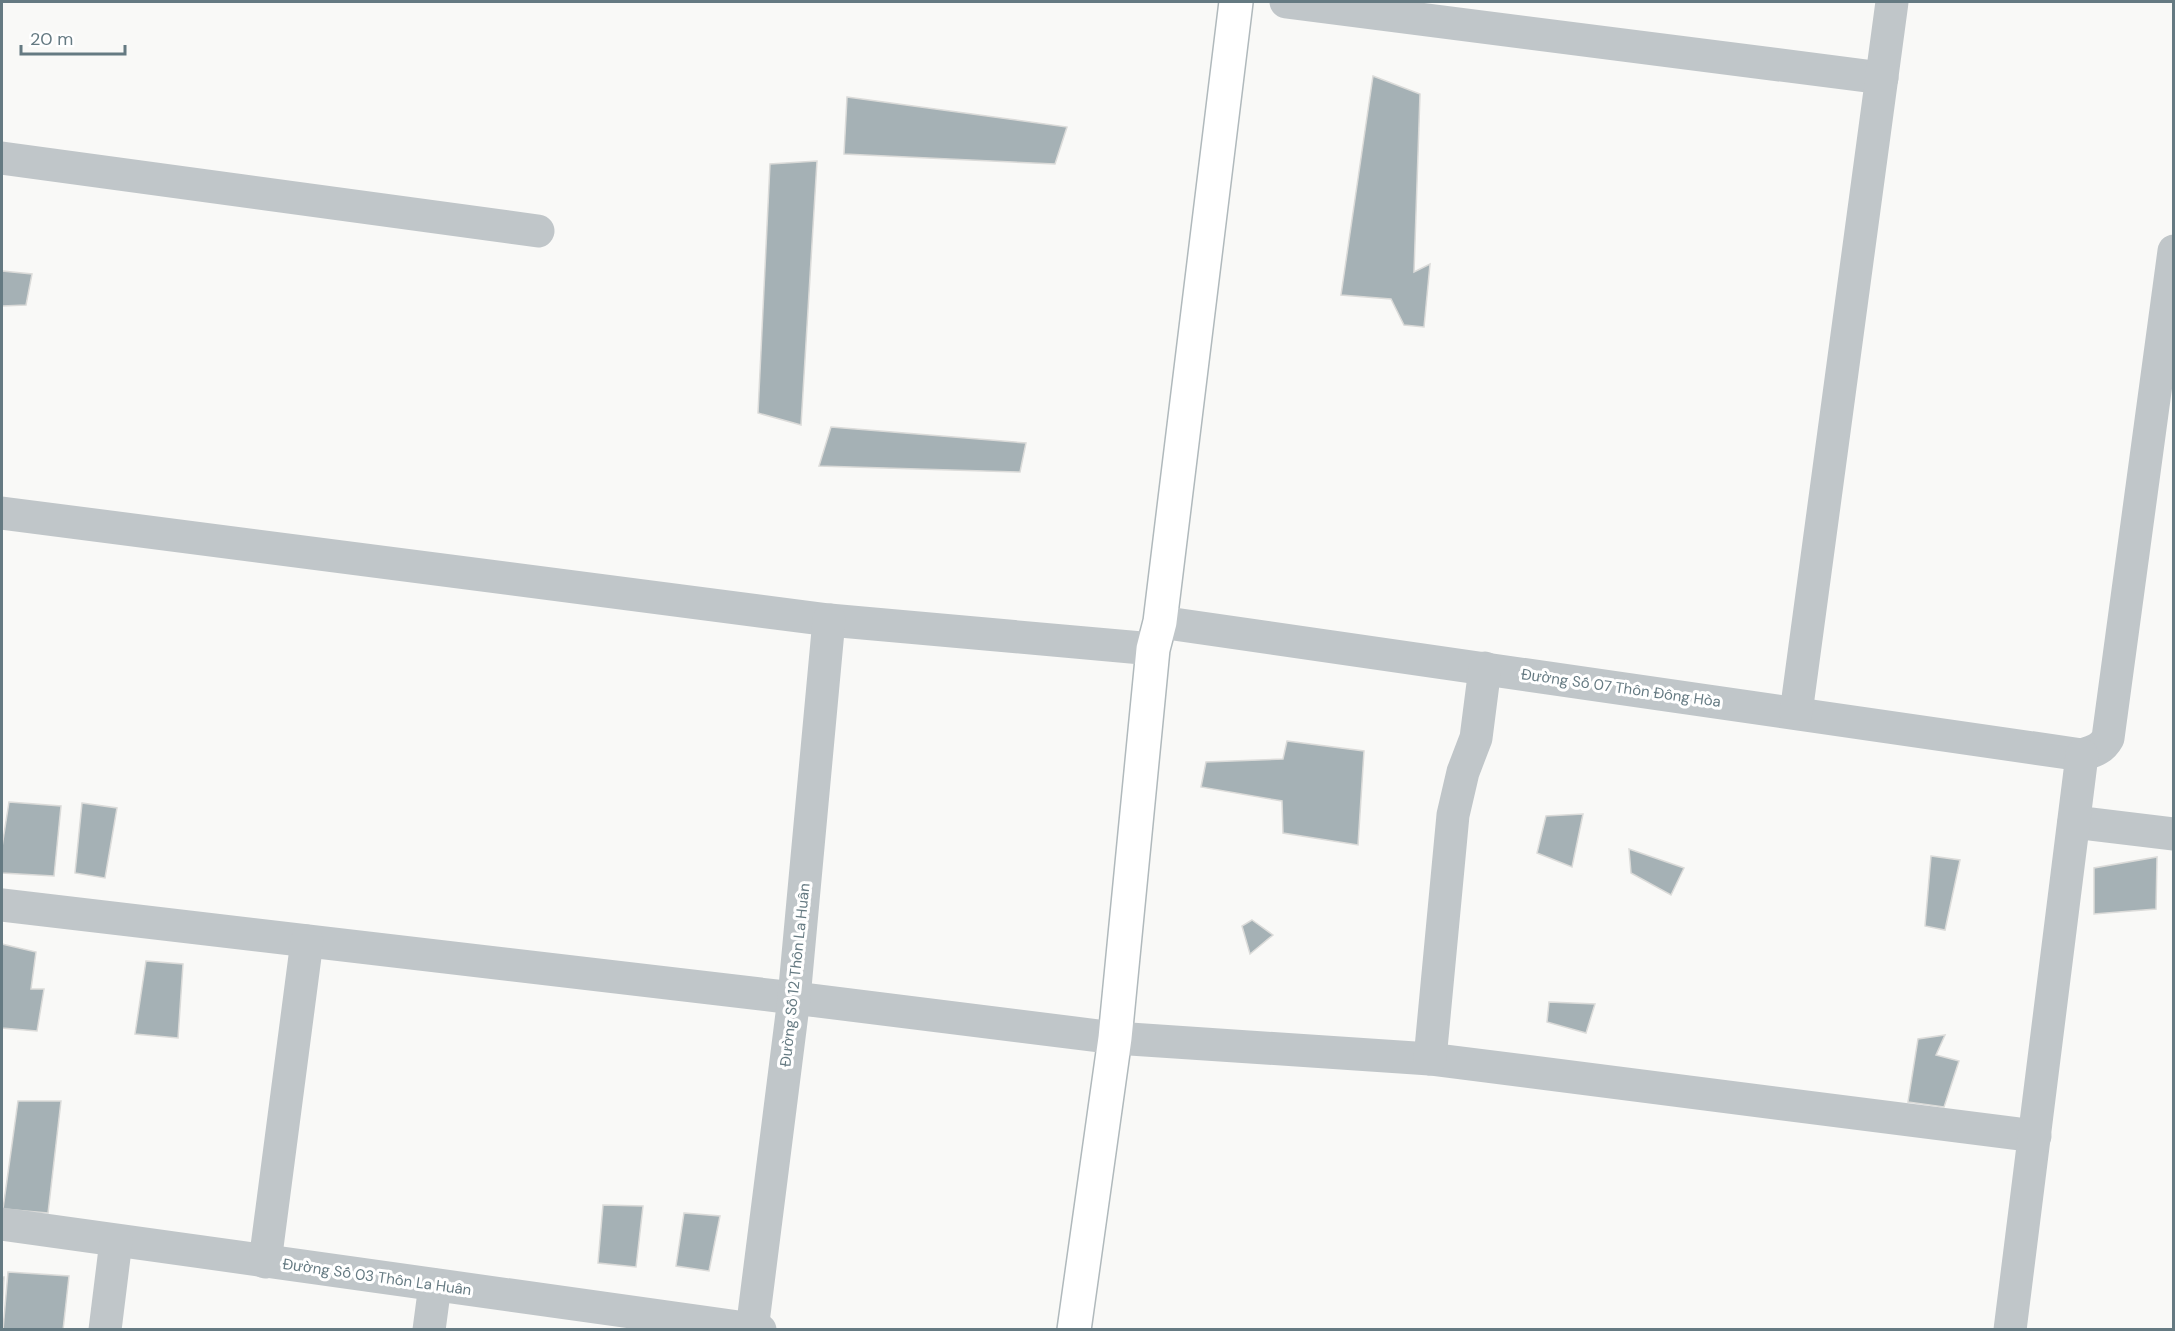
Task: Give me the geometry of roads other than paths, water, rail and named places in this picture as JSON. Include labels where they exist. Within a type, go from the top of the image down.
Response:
[{"type":"street","points":[[1074,1329],[1115,1038],[1157,635],[1236,2]]},
{"type":"street","points":[[1286,2],[1882,78]]},
{"type":"street","points":[[1796,713],[1892,2]]},
{"type":"street","points":[[2,158],[538,231]]},
{"type":"street","points":[[2010,1329],[2082,755],[2098,750],[2104,746],[2108,738],[2174,251]]},
{"type":"street","name":"Đường Số 07 Thôn Đông Hòa","points":[[2,513],[829,620],[1157,635],[1485,668],[2082,755]]},
{"type":"street","name":"Đường Số 12 Thôn La Huân","points":[[755,1329],[794,998],[829,620]]},
{"type":"street","points":[[1430,1059],[1453,815],[1463,772],[1476,738],[1485,668]]},
{"type":"street","points":[[2074,822],[2174,834]]},
{"type":"street","points":[[2,905],[1115,1038],[1430,1059],[2035,1136]]},
{"type":"street","points":[[265,1262],[307,941]]},
{"type":"street","name":"Đường Số 03 Thôn La Huân","points":[[2,1224],[755,1329]]},
{"type":"street","points":[[105,1329],[117,1241]]},
{"type":"street","points":[[429,1329],[435,1285]]}]
